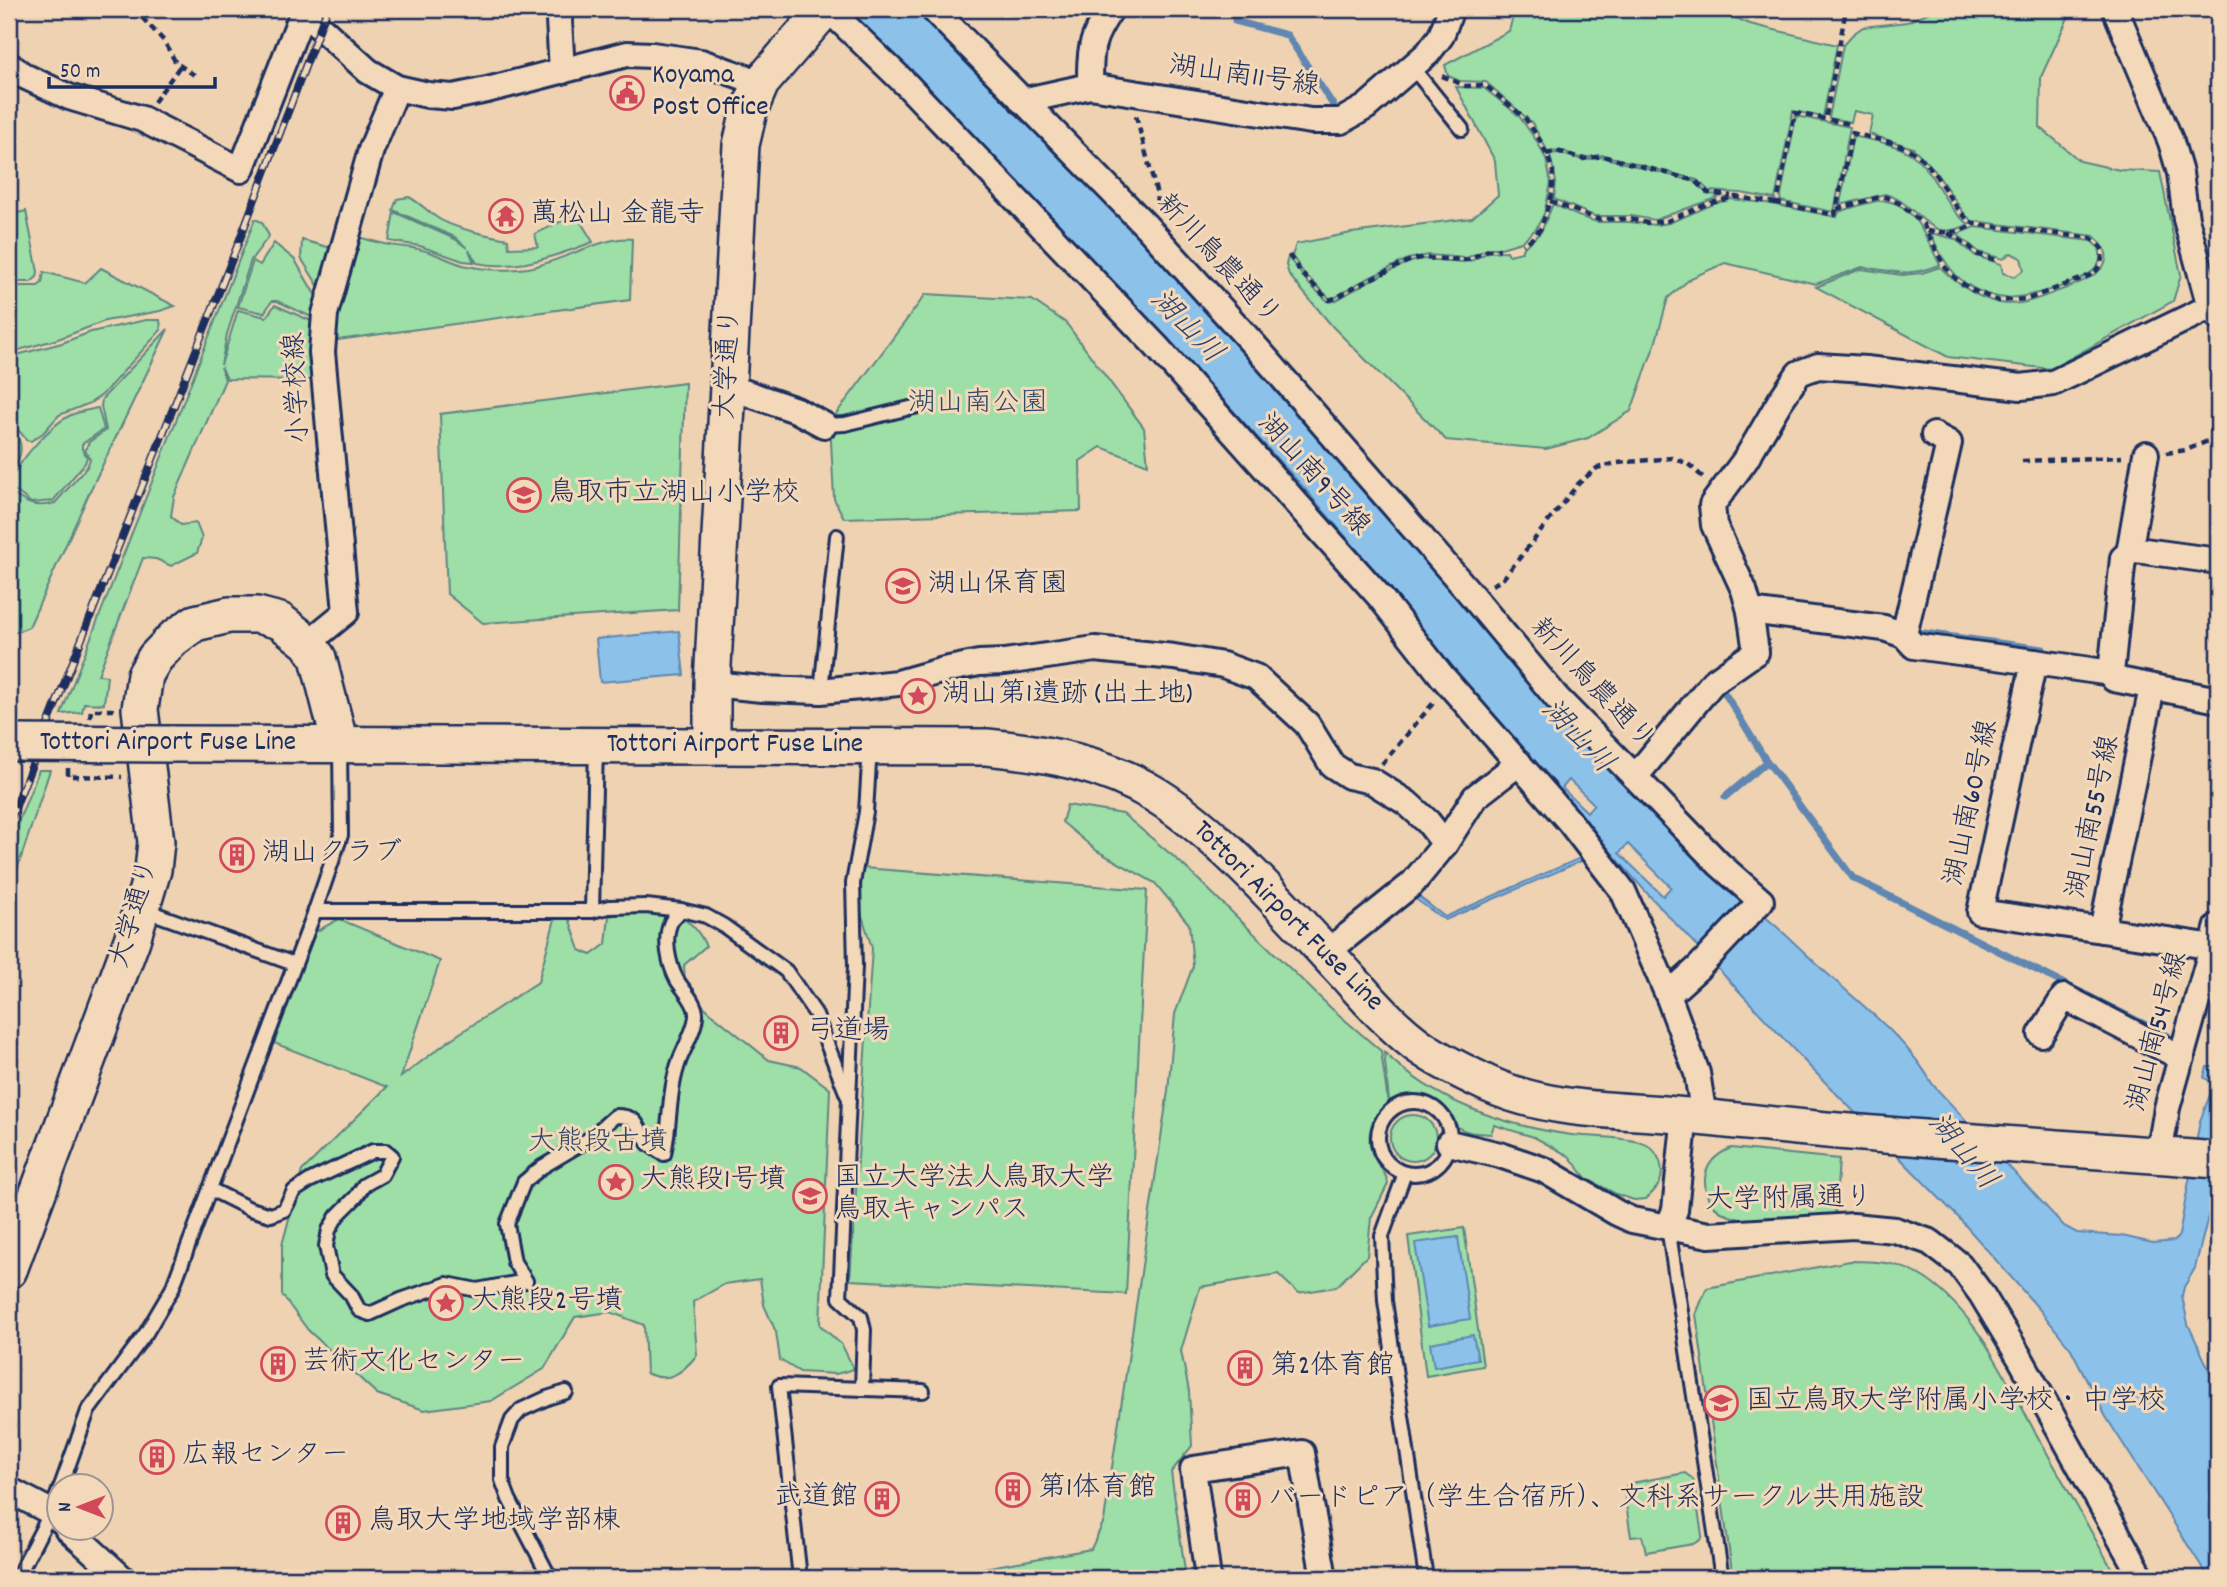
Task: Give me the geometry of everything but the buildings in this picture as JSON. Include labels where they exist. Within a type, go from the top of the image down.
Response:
[{"type":"main road","name":"大学通り","points":[[712,746],[712,684],[741,145],[749,111],[761,83],[826,9]]},
{"type":"main road","name":"大学通り","points":[[9,1270],[142,909],[153,870],[156,842],[140,709],[145,675],[155,658],[173,639],[195,623],[229,615],[257,615],[280,621],[308,643],[318,658],[340,744]]},
{"type":"main road","name":"Tottori Airport Fuse Line","points":[[9,743],[987,747],[1028,751],[1068,759],[1110,772],[1153,793],[1188,816],[1253,877],[1385,1018],[1417,1045],[1455,1068],[1523,1097],[1591,1110],[1695,1116],[1849,1132],[2218,1160]]},
{"type":"street","points":[[561,9],[559,20],[562,71]]},
{"type":"street","name":"湖山南9号線","points":[[826,9],[906,84],[1157,347],[1380,597],[1450,685],[1569,821],[1623,891],[1668,995],[1697,1073],[1695,1116],[1675,1210],[1668,1227]]},
{"type":"street","name":"新川鳥農通り","points":[[933,9],[1147,227],[1255,346],[1469,592],[1557,698],[1635,777],[1713,682],[1756,652],[1744,590],[1714,525],[1712,505],[1718,497]]},
{"type":"street","points":[[1090,86],[1090,56],[1096,31],[1111,9]]},
{"type":"street","name":"湖山南11号線","points":[[1022,101],[1090,86],[1311,121],[1341,121],[1366,107],[1428,53],[1441,36],[1451,9]]},
{"type":"street","points":[[1718,497],[1746,460],[1799,373],[1818,366],[2021,387],[2053,383],[2214,312],[2186,219],[2180,173],[2171,142],[2115,9]]},
{"type":"street","points":[[9,65],[24,76],[69,97],[142,119],[241,170],[302,10],[368,71],[397,88],[428,95],[453,97],[627,54],[701,62],[761,83]]},
{"type":"street","name":"小学校線","points":[[308,643],[346,612],[322,352],[325,314],[371,150],[397,88]]},
{"type":"street","points":[[729,387],[796,410],[824,425]]},
{"type":"street","points":[[1904,635],[1949,443],[1934,435]]},
{"type":"street","points":[[2129,553],[2146,454]]},
{"type":"street","points":[[2218,561],[2137,550],[2123,558],[2111,673],[2114,680],[2218,700]]},
{"type":"street","points":[[1750,611],[1884,628],[1904,635],[1914,646],[2111,673]]},
{"type":"street","points":[[712,684],[821,691],[898,683],[979,663],[1005,662],[1095,649],[1223,665],[1256,677],[1307,724],[1332,765],[1349,776],[1369,780],[1407,803],[1428,822],[1445,844]]},
{"type":"street","name":"湖山南60号線","points":[[2034,662],[1980,912],[2102,930]]},
{"type":"street","name":"湖山南55号線","points":[[2152,688],[2102,930],[2216,937]]},
{"type":"street","points":[[1326,953],[1412,884],[1445,844],[1475,797],[1518,763]]},
{"type":"street","points":[[1635,777],[1718,864],[1761,901],[1698,968],[1668,995]]},
{"type":"street","name":"湖山南54号線","points":[[2163,1155],[2167,1108],[2216,937]]},
{"type":"street","points":[[2041,1034],[2064,996],[2182,1058]]},
{"type":"street","name":"大学附属通り","points":[[1449,1143],[1544,1170],[1632,1220],[1709,1235],[1784,1232],[1822,1227],[1876,1228],[1912,1234],[1930,1242],[1948,1255],[1971,1279],[2007,1337],[2143,1578]]},
{"type":"street","points":[[1208,1578],[1193,1469],[1302,1453],[1324,1578]]},
{"type":"street","points":[[9,1490],[46,1512]]},
{"type":"street","points":[[83,1542],[122,1578]]},
{"type":"lane","points":[[1415,65],[1462,129]]},
{"type":"lane","points":[[824,425],[845,424],[926,404]]},
{"type":"lane","points":[[821,691],[837,536]]},
{"type":"lane","points":[[66,1472],[88,1411],[146,1333],[172,1289],[315,911],[341,835],[340,744]]},
{"type":"lane","points":[[592,911],[596,746]]},
{"type":"lane","points":[[862,1389],[864,1331],[861,1317],[840,1298],[855,966],[853,883],[866,812],[870,747]]},
{"type":"lane","points":[[315,911],[592,911],[609,907],[646,906],[706,916],[786,971],[815,1013],[849,1102]]},
{"type":"lane","points":[[142,909],[294,964]]},
{"type":"lane","points":[[210,1189],[250,1209],[271,1215],[284,1210],[294,1191],[311,1180],[373,1151],[386,1151],[392,1156],[382,1175],[364,1185],[356,1198],[337,1216],[328,1238],[332,1275],[351,1295],[359,1310],[370,1314],[447,1284],[477,1290],[526,1281],[514,1262],[507,1224],[513,1203],[524,1182],[542,1167],[589,1139],[615,1116],[626,1116],[637,1122],[650,1145],[664,1154],[670,1129],[673,1081],[696,1013],[670,962],[668,938],[671,922],[681,910]]},
{"type":"lane","points":[[1412,1102],[1424,1104],[1434,1108],[1448,1126],[1448,1151],[1432,1170],[1421,1174],[1405,1173],[1396,1170],[1387,1162],[1378,1141],[1379,1130],[1383,1119],[1391,1110],[1412,1102]]},
{"type":"lane","points":[[1405,1173],[1382,1236],[1385,1301],[1426,1578]]},
{"type":"lane","points":[[1668,1227],[1722,1578]]},
{"type":"lane","points":[[800,1578],[779,1386],[923,1391]]},
{"type":"lane","points":[[550,1578],[502,1480],[502,1447],[512,1420],[521,1410],[566,1392]]},
{"type":"lane","points":[[17,1578],[46,1538]]},
{"type":"path","points":[[134,9],[164,41],[180,66],[196,76]]},
{"type":"path","points":[[1826,116],[1846,9]]},
{"type":"path","points":[[1415,65],[1466,86],[1485,85],[1525,118],[1541,142],[1553,170],[1553,191],[1541,228],[1523,245]]},
{"type":"path","points":[[142,119],[180,66]]},
{"type":"path","points":[[1130,92],[1157,195],[1156,211],[1147,227]]},
{"type":"path","points":[[1777,203],[1795,113],[1850,124]]},
{"type":"path","points":[[1546,154],[1557,151],[1583,159],[1603,156],[1696,181],[1708,193],[1835,215],[1852,133],[1910,150],[1929,167],[1964,217],[1974,224],[2091,238],[2103,252],[2101,264],[2094,274],[2028,299],[1999,301],[1972,290],[1957,280],[1944,266],[1923,224],[1899,203],[1886,197],[1837,209]]},
{"type":"path","points":[[1550,201],[1597,219],[1630,219],[1647,223],[1667,221],[1707,204],[1735,197]]},
{"type":"path","points":[[1927,231],[1948,233],[1964,230],[1974,224]]},
{"type":"path","points":[[1948,233],[1968,245],[1976,254],[1999,261]]},
{"type":"path","points":[[1289,255],[1301,273],[1329,300],[1409,261],[1420,258],[1467,260],[1488,250],[1500,249]]},
{"type":"path","points":[[1469,592],[1486,589],[1502,580],[1579,483],[1597,468],[1617,463],[1672,458],[1687,463],[1710,484],[1718,497]]},
{"type":"path","points":[[1369,780],[1450,685]]},
{"type":"path","points":[[91,710],[112,710],[112,700]]},
{"type":"path","points":[[68,776],[115,776]]},
{"type":"green space","points":[[1515,9],[1715,9],[1750,24],[1837,45],[1823,117],[1793,111],[1775,199],[1709,191],[1697,180],[1603,155],[1583,158],[1564,151],[1548,152],[1532,123],[1486,82],[1460,81],[1448,76],[1445,65],[1509,31]]},
{"type":"green space","points":[[1936,9],[2072,9],[2041,77],[2040,127],[2080,161],[2120,170],[2160,172],[2181,275],[2173,301],[2051,369],[1948,357],[1816,287],[1861,269],[1902,275],[1922,273],[1940,267],[1975,294],[2008,304],[2041,298],[2084,281],[2105,263],[2103,246],[2094,236],[1973,221],[1966,216],[1932,167],[1913,148],[1869,134],[1873,115],[1854,111],[1851,122],[1829,118],[1843,45],[1853,34],[1863,27],[1907,22]]},
{"type":"green space","points":[[1456,87],[1484,88],[1519,116],[1538,143],[1546,159],[1551,183],[1544,214],[1536,229],[1521,242],[1491,248],[1466,258],[1429,255],[1408,259],[1336,297],[1329,298],[1303,272],[1292,256],[1296,244],[1351,233],[1472,218],[1498,195],[1495,161]]},
{"type":"green space","points":[[1796,116],[1850,127],[1834,212],[1780,201]]},
{"type":"green space","points":[[1853,136],[1891,145],[1911,154],[1927,170],[1952,209],[1969,224],[1955,230],[1933,227],[1897,199],[1885,194],[1840,205]]},
{"type":"green space","points":[[1557,153],[1584,160],[1602,157],[1696,182],[1707,194],[1724,195],[1655,220],[1631,216],[1594,216],[1554,199],[1556,182],[1550,154]]},
{"type":"green space","points":[[409,197],[451,225],[508,239],[509,248],[538,247],[535,234],[576,214],[593,242],[522,264],[477,263],[469,250],[474,262],[463,261],[420,246],[389,241],[394,212],[455,239],[467,248],[455,237],[393,210],[397,199]]},
{"type":"green space","points":[[1730,199],[1837,217],[1839,212],[1862,204],[1890,202],[1900,206],[1917,222],[1940,265],[1903,273],[1862,267],[1816,284],[1725,263],[1691,278],[1668,298],[1631,411],[1588,438],[1546,449],[1446,440],[1333,327],[1289,275],[1286,265],[1288,257],[1310,285],[1329,302],[1407,263],[1422,259],[1463,262],[1488,252],[1507,251],[1509,255],[1522,252],[1541,232],[1553,204],[1597,222],[1656,225],[1669,223]]},
{"type":"green space","points":[[26,211],[37,277],[31,282],[9,284],[9,215]]},
{"type":"green space","points":[[255,219],[262,222],[269,236],[251,260],[227,334],[221,365],[238,310],[266,317],[275,305],[318,324],[318,380],[227,379],[221,367],[225,380],[174,497],[171,516],[181,525],[196,523],[202,538],[197,553],[171,566],[156,559],[143,558],[98,675],[107,676],[104,704],[84,703],[82,712],[61,714]]},
{"type":"green space","points":[[1975,227],[2091,241],[2099,248],[2100,261],[2089,274],[2065,285],[2020,297],[1998,297],[1964,282],[1948,266],[1931,233],[1955,239],[1976,256],[2001,264],[2003,273],[2014,277],[2024,270],[2021,258],[2011,253],[2003,259],[1979,252],[1957,234]]},
{"type":"green space","points":[[353,235],[427,251],[463,265],[504,270],[528,268],[609,241],[632,239],[630,300],[330,341]]},
{"type":"green space","points":[[302,240],[335,249],[324,295],[301,258]]},
{"type":"green space","points":[[274,243],[295,260],[321,305],[318,320],[277,301],[272,301],[264,313],[238,307],[253,261],[260,265]]},
{"type":"green space","points":[[101,268],[175,306],[105,321],[58,339],[12,352],[10,350],[9,301],[12,286],[38,286],[42,283],[44,272],[85,283]]},
{"type":"green space","name":"湖山南公園","points":[[926,294],[1032,300],[1066,323],[1144,428],[1148,465],[1101,447],[1080,461],[1081,511],[844,518],[834,499],[830,422]]},
{"type":"green space","points":[[146,320],[160,320],[161,330],[102,395],[90,403],[59,415],[43,433],[31,441],[17,431],[9,430],[9,357],[91,332]]},
{"type":"green space","points":[[168,329],[91,489],[29,627],[9,635],[9,491],[30,504],[55,503],[87,467],[90,459],[85,450],[89,442],[106,430],[102,399]]},
{"type":"green space","points":[[685,383],[678,610],[483,623],[447,594],[440,414]]},
{"type":"green space","points":[[98,408],[104,429],[82,444],[87,457],[85,463],[53,501],[31,503],[9,486],[26,456],[53,427],[74,414]]},
{"type":"green space","points":[[9,434],[16,434],[21,451],[9,477]]},
{"type":"green space","points":[[39,770],[50,770],[9,894],[9,845]]},
{"type":"green space","points":[[1067,805],[1123,814],[1180,862],[1331,1008],[1381,1051],[1388,1102],[1374,1121],[1370,1143],[1371,1151],[1388,1184],[1371,1218],[1367,1256],[1336,1287],[1298,1293],[1278,1274],[1200,1287],[1181,1351],[1189,1391],[1192,1446],[1171,1472],[1186,1578],[964,1578],[961,1572],[1091,1549],[1104,1521],[1168,1091],[1175,1014],[1193,966],[1189,924],[1155,883],[1097,851],[1062,822]]},
{"type":"green space","points":[[863,868],[1147,890],[1126,1294],[850,1280],[872,948],[859,906]]},
{"type":"green space","name":"大熊段古墳","points":[[636,912],[678,917],[693,926],[706,946],[684,965],[685,981],[696,999],[769,1060],[801,1067],[830,1089],[820,1325],[842,1345],[854,1369],[836,1374],[800,1372],[780,1360],[776,1332],[764,1305],[760,1279],[725,1284],[693,1302],[697,1355],[680,1372],[668,1377],[646,1373],[644,1325],[610,1312],[575,1317],[544,1369],[491,1401],[424,1410],[377,1394],[308,1330],[282,1295],[282,1245],[302,1171],[387,1087],[274,1043],[315,932],[339,919],[440,961],[401,1077],[451,1039],[538,982],[555,919],[569,918],[580,950],[591,955],[606,944],[609,916]]},
{"type":"green space","points":[[1384,1052],[1424,1084],[1496,1118],[1546,1131],[1622,1139],[1647,1145],[1660,1161],[1660,1182],[1646,1199],[1634,1200],[1587,1179],[1569,1156],[1534,1137],[1494,1125],[1491,1134],[1466,1131],[1456,1125],[1439,1104],[1418,1095],[1403,1095],[1389,1101]]},
{"type":"green space","points":[[1413,1115],[1430,1121],[1436,1138],[1430,1155],[1413,1161],[1396,1155],[1390,1138],[1396,1121]]},
{"type":"green space","points":[[1731,1148],[1839,1159],[1835,1217],[1755,1221],[1735,1218],[1719,1211],[1708,1198],[1706,1173],[1713,1160]]},
{"type":"green space","points":[[1464,1228],[1483,1366],[1426,1376],[1408,1236]]},
{"type":"green space","points":[[1850,1261],[1880,1262],[1907,1269],[1926,1279],[1960,1310],[2001,1368],[2117,1578],[1733,1578],[1696,1314],[1707,1288]]},
{"type":"green space","points":[[1685,1473],[1693,1479],[1702,1535],[1700,1540],[1693,1544],[1646,1552],[1642,1536],[1631,1537],[1624,1491],[1627,1484]]},
{"type":"water","name":"湖山川","points":[[842,9],[923,9],[1114,203],[1743,900],[1774,924],[1896,1037],[1933,1085],[2064,1226],[2077,1233],[2122,1236],[2153,1243],[2175,1241],[2179,1235],[2200,1121],[2213,1087],[2204,1077],[2207,1067],[2213,1067],[2218,1056],[2218,1166],[2213,1192],[2218,1201],[2211,1205],[2195,1268],[2182,1296],[2188,1324],[2218,1389],[2218,1578],[2209,1578],[2106,1417],[2071,1349],[2039,1309],[1958,1217],[1811,1068],[1646,892],[1394,605],[1400,600],[1304,488],[1165,336],[1159,340]],"holes":[[[1569,780],[1594,804],[1587,812],[1562,788]],[[1628,844],[1671,887],[1663,896],[1619,853]]]},
{"type":"water","points":[[679,631],[684,675],[600,682],[596,639]]},
{"type":"water","points":[[1580,858],[1584,860],[1445,920],[1410,895],[1414,893],[1445,917]]},
{"type":"water","points":[[1458,1237],[1470,1319],[1428,1326],[1415,1243]]},
{"type":"water","points":[[1473,1335],[1478,1359],[1434,1367],[1430,1343]]},
{"type":"waterway","points":[[1236,9],[1235,21],[1287,35],[1339,114]]},
{"type":"waterway","points":[[1917,632],[2043,649]]},
{"type":"waterway","points":[[1719,684],[1764,757],[1853,878],[2168,1036]]},
{"type":"waterway","points":[[1725,797],[1767,762]]},
{"type":"railway","points":[[9,823],[238,244],[327,9]]},
{"type":"place","name":"Koyama Post Office","points":[[627,93]]},
{"type":"place","name":"萬松山 金龍寺","points":[[506,216]]},
{"type":"place","name":"鳥取市立湖山小学校","points":[[524,495]]},
{"type":"place","name":"湖山保育園","points":[[903,586]]},
{"type":"place","name":"湖山第1遺跡 (出土地)","points":[[918,696]]},
{"type":"place","name":"湖山クラブ","points":[[237,855]]},
{"type":"place","name":"弓道場","points":[[781,1033]]},
{"type":"place","name":"大熊段1号墳","points":[[616,1182]]},
{"type":"place","name":"国立大学法人鳥取大学 鳥取キャンパス","points":[[810,1196]]},
{"type":"place","name":"大熊段2号墳","points":[[446,1303]]},
{"type":"place","name":"芸術文化センター","points":[[278,1364]]},
{"type":"place","name":"第2体育館","points":[[1245,1368]]},
{"type":"place","name":"国立鳥取大学附属小学校・中学校","points":[[1721,1403]]},
{"type":"place","name":"広報センター","points":[[157,1457]]},
{"type":"place","name":"第1体育館","points":[[1013,1490]]},
{"type":"place","name":"武道館","points":[[882,1499]]},
{"type":"place","name":"バードピア（学生合宿所）、文科系サークル共用施設","points":[[1243,1500]]},
{"type":"place","name":"鳥取大学地域学部棟","points":[[343,1523]]}]
